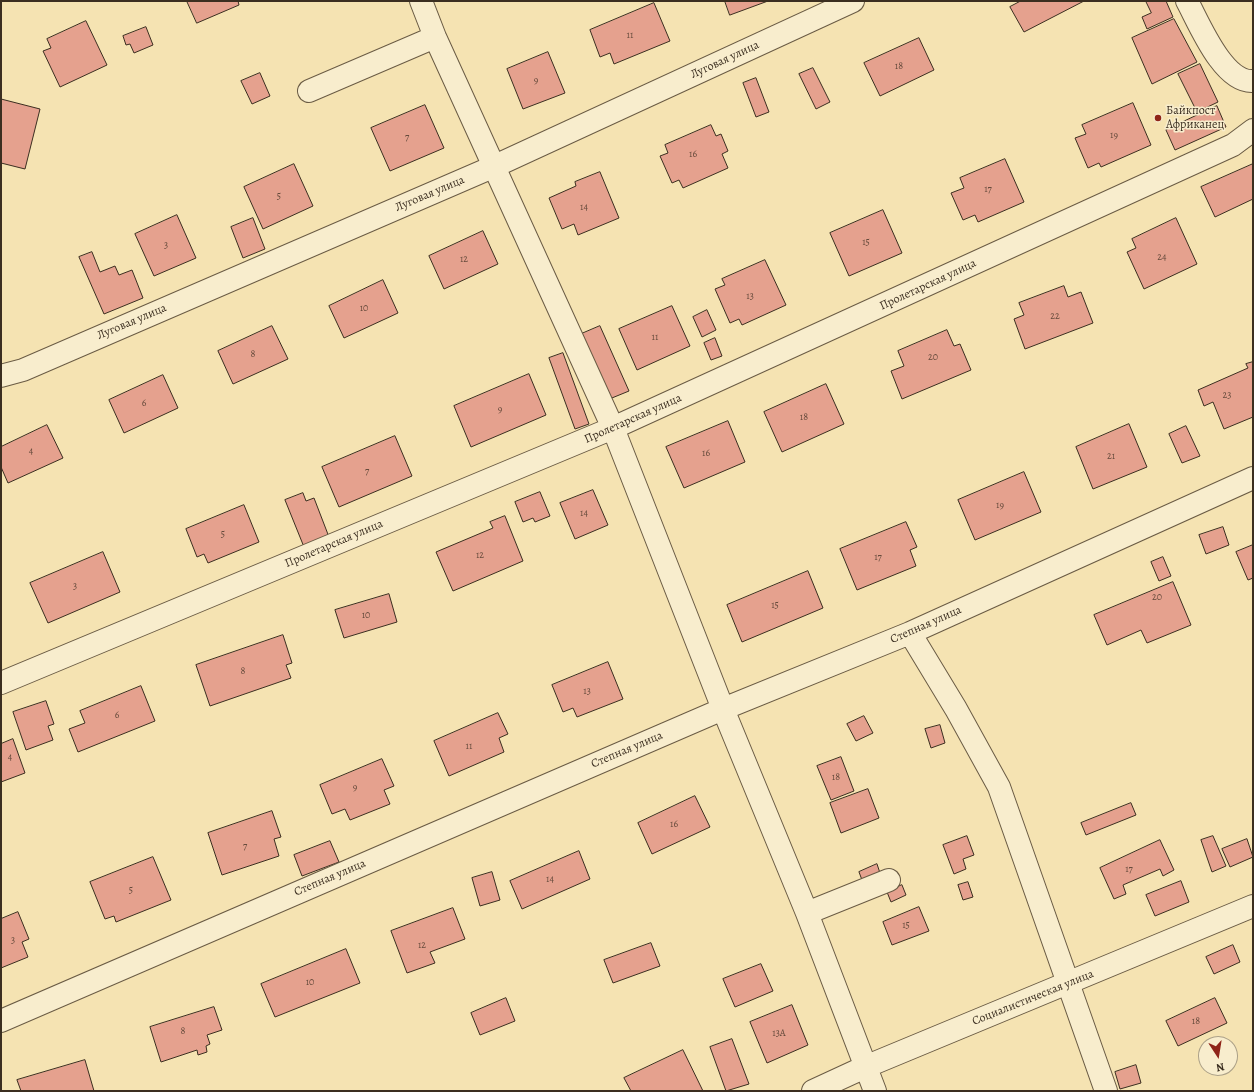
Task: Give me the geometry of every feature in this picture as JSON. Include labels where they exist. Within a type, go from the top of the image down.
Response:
[{"type":"street","points":[[421,1],[434,37],[495,166],[613,428],[723,708],[807,913],[875,1091]]},
{"type":"street","name":"Луговая улица","points":[[1,376],[23,370],[495,166],[854,1]]},
{"type":"street","points":[[1186,1],[1223,64],[1236,76],[1253,81]]},
{"type":"street","points":[[309,91],[434,37]]},
{"type":"street","name":"Пролетарская улица","points":[[1,683],[613,428],[1233,145],[1253,130]]},
{"type":"street","name":"Степная улица","points":[[1,1020],[723,708],[910,633],[1253,478]]},
{"type":"street","points":[[910,633],[956,708],[998,787],[1106,1091]]},
{"type":"street","points":[[807,913],[889,880]]},
{"type":"street","name":"Социалистическая улица","points":[[813,1091],[865,1067],[1069,984],[1253,906]]},
{"type":"building","points":[[187,1],[238,1],[239,5],[197,23]]},
{"type":"building","points":[[725,1],[768,1],[730,15]]},
{"type":"building","points":[[1021,1],[1084,1],[1024,32],[1010,7]]},
{"type":"building","points":[[1146,1],[1166,1],[1173,17],[1147,29],[1142,17],[1151,13]]},
{"type":"building","points":[[654,3],[670,41],[614,64],[610,53],[600,57],[590,30]]},
{"type":"building","points":[[1174,19],[1197,62],[1152,84],[1132,38]]},
{"type":"building","points":[[86,21],[107,65],[60,87],[43,51],[51,48],[47,39]]},
{"type":"building","points":[[146,27],[153,45],[134,53],[130,44],[126,45],[123,36]]},
{"type":"building","points":[[919,38],[934,70],[880,96],[864,63]]},
{"type":"building","points":[[548,52],[565,93],[523,109],[507,69]]},
{"type":"building","points":[[1200,64],[1218,102],[1197,112],[1178,74]]},
{"type":"building","points":[[813,68],[830,102],[816,109],[799,74]]},
{"type":"building","points":[[260,73],[270,96],[252,104],[241,81]]},
{"type":"building","points":[[756,78],[769,112],[756,117],[743,83]]},
{"type":"building","points":[[1,99],[40,109],[25,169],[1,163]]},
{"type":"building","points":[[1133,103],[1151,145],[1101,167],[1099,163],[1088,168],[1075,138],[1086,134],[1082,125]]},
{"type":"building","points":[[425,105],[444,148],[390,171],[371,128]]},
{"type":"building","points":[[1217,106],[1226,127],[1175,150],[1166,130]]},
{"type":"building","points":[[711,125],[716,136],[721,134],[728,151],[722,154],[728,168],[683,188],[679,180],[672,183],[660,156],[668,153],[665,145]]},
{"type":"building","points":[[1005,159],[1024,202],[978,222],[975,215],[963,220],[951,193],[964,188],[960,178]]},
{"type":"building","points":[[294,164],[313,206],[263,229],[244,187]]},
{"type":"building","points":[[1253,164],[1253,199],[1215,217],[1201,187]]},
{"type":"building","points":[[600,172],[619,218],[578,235],[574,224],[562,229],[549,198],[576,186],[575,182]]},
{"type":"building","points":[[883,210],[902,253],[849,276],[830,233]]},
{"type":"building","points":[[177,215],[196,258],[154,276],[135,234]]},
{"type":"building","points":[[253,218],[265,249],[243,258],[231,227]]},
{"type":"building","points":[[1176,218],[1197,264],[1144,289],[1127,252],[1136,248],[1132,239]]},
{"type":"building","points":[[483,231],[498,264],[444,289],[429,256]]},
{"type":"building","points":[[92,252],[100,272],[115,266],[119,275],[132,270],[143,298],[104,314],[79,257]]},
{"type":"building","points":[[765,260],[786,305],[742,325],[739,319],[730,323],[715,289],[725,285],[722,279]]},
{"type":"building","points":[[383,280],[398,313],[344,338],[329,306]]},
{"type":"building","points":[[1064,286],[1068,297],[1081,292],[1093,323],[1025,349],[1014,319],[1024,315],[1019,303]]},
{"type":"building","points":[[672,306],[690,346],[637,370],[619,329]]},
{"type":"building","points":[[707,310],[716,330],[702,337],[693,317]]},
{"type":"building","points":[[272,326],[288,359],[233,384],[218,351]]},
{"type":"building","points":[[600,326],[629,391],[607,400],[579,335]]},
{"type":"building","points":[[947,330],[954,346],[960,344],[971,370],[902,399],[891,371],[904,366],[898,351]]},
{"type":"building","points":[[715,338],[722,356],[711,360],[704,343]]},
{"type":"building","points":[[563,353],[589,424],[575,429],[549,358]]},
{"type":"building","points":[[1253,362],[1253,417],[1224,429],[1213,402],[1204,406],[1198,390],[1248,368],[1246,364]]},
{"type":"building","points":[[529,374],[546,415],[471,447],[454,406]]},
{"type":"building","points":[[163,375],[178,408],[124,433],[109,400]]},
{"type":"building","points":[[826,384],[844,424],[782,452],[764,412]]},
{"type":"building","points":[[728,421],[745,462],[684,488],[666,447]]},
{"type":"building","points":[[1129,424],[1147,467],[1093,489],[1076,447]]},
{"type":"building","points":[[47,425],[63,458],[8,483],[1,467],[1,447]]},
{"type":"building","points":[[1186,426],[1200,456],[1182,463],[1169,434]]},
{"type":"building","points":[[395,436],[412,476],[339,507],[322,467]]},
{"type":"building","points":[[1024,472],[1041,512],[975,540],[958,500]]},
{"type":"building","points":[[593,490],[608,525],[575,539],[560,503]]},
{"type":"building","points":[[540,492],[550,516],[535,522],[533,518],[523,522],[515,502]]},
{"type":"building","points":[[303,493],[306,501],[314,498],[329,537],[304,547],[285,500]]},
{"type":"building","points":[[244,505],[259,542],[208,563],[204,554],[197,557],[186,529]]},
{"type":"building","points":[[505,516],[523,561],[453,591],[436,552],[493,528],[490,522]]},
{"type":"building","points":[[906,522],[917,547],[910,550],[916,566],[857,590],[840,549]]},
{"type":"building","points":[[1223,527],[1229,545],[1206,554],[1199,535]]},
{"type":"building","points":[[1253,545],[1253,578],[1248,580],[1236,552]]},
{"type":"building","points":[[103,552],[120,592],[48,623],[30,583]]},
{"type":"building","points":[[1163,557],[1171,576],[1159,581],[1151,562]]},
{"type":"building","points":[[808,571],[823,608],[742,642],[727,605]]},
{"type":"building","points":[[1173,582],[1191,625],[1147,643],[1141,630],[1107,645],[1094,615]]},
{"type":"building","points":[[389,594],[397,622],[344,638],[335,610]]},
{"type":"building","points":[[283,635],[292,663],[286,665],[291,678],[210,706],[196,665]]},
{"type":"building","points":[[608,662],[623,699],[577,717],[573,708],[563,712],[552,685]]},
{"type":"building","points":[[141,686],[155,721],[78,752],[69,729],[85,723],[80,711]]},
{"type":"building","points":[[46,701],[54,724],[48,726],[53,740],[26,750],[13,712]]},
{"type":"building","points":[[498,713],[508,734],[499,738],[504,752],[449,776],[434,741]]},
{"type":"building","points":[[864,716],[873,733],[856,741],[847,724]]},
{"type":"building","points":[[940,725],[945,743],[931,748],[925,729]]},
{"type":"building","points":[[13,739],[25,773],[1,782],[1,744]]},
{"type":"building","points":[[841,757],[854,791],[831,800],[817,766]]},
{"type":"building","points":[[382,759],[394,786],[384,790],[390,804],[350,820],[345,809],[332,814],[320,785]]},
{"type":"building","points":[[868,789],[879,818],[841,833],[830,803]]},
{"type":"building","points":[[695,796],[710,827],[652,854],[638,823]]},
{"type":"building","points":[[1131,803],[1136,815],[1086,835],[1081,823]]},
{"type":"building","points":[[272,811],[281,837],[274,839],[279,856],[222,875],[208,833]]},
{"type":"building","points":[[967,836],[974,855],[963,859],[966,869],[954,874],[943,845]]},
{"type":"building","points":[[1213,836],[1226,866],[1212,872],[1201,840]]},
{"type":"building","points":[[1247,839],[1253,857],[1230,867],[1222,849]]},
{"type":"building","points":[[1160,840],[1174,870],[1163,876],[1160,869],[1123,885],[1126,894],[1114,899],[1100,868]]},
{"type":"building","points":[[330,841],[339,862],[302,876],[294,855]]},
{"type":"building","points":[[579,851],[590,879],[522,909],[510,881]]},
{"type":"building","points":[[153,857],[171,900],[116,922],[114,916],[105,919],[90,882]]},
{"type":"building","points":[[877,864],[880,873],[862,880],[859,872]]},
{"type":"building","points":[[492,872],[500,900],[480,906],[472,878]]},
{"type":"building","points":[[1181,881],[1189,902],[1155,916],[1146,895]]},
{"type":"building","points":[[968,882],[973,897],[963,900],[958,885]]},
{"type":"building","points":[[902,885],[906,895],[891,902],[887,892]]},
{"type":"building","points":[[919,907],[929,931],[892,945],[883,922]]},
{"type":"building","points":[[453,908],[465,939],[430,952],[435,963],[407,973],[391,931]]},
{"type":"building","points":[[18,912],[29,939],[22,942],[28,957],[1,968],[1,919]]},
{"type":"building","points":[[651,943],[660,966],[613,983],[604,960]]},
{"type":"building","points":[[1233,945],[1240,962],[1214,974],[1206,957]]},
{"type":"building","points":[[346,949],[360,983],[275,1017],[261,984]]},
{"type":"building","points":[[761,964],[773,991],[735,1007],[723,979]]},
{"type":"building","points":[[506,998],[515,1021],[480,1035],[471,1013]]},
{"type":"building","points":[[1215,998],[1227,1023],[1178,1046],[1166,1021]]},
{"type":"building","points":[[792,1005],[808,1045],[767,1063],[750,1022]]},
{"type":"building","points":[[214,1007],[222,1030],[207,1035],[210,1044],[206,1046],[207,1052],[198,1055],[197,1050],[161,1062],[150,1027]]},
{"type":"building","points":[[732,1039],[749,1084],[726,1091],[710,1047]]},
{"type":"building","points":[[683,1050],[703,1091],[631,1091],[624,1078]]},
{"type":"building","points":[[85,1060],[94,1091],[21,1091],[17,1080]]},
{"type":"building","points":[[1136,1065],[1141,1083],[1120,1089],[1115,1072]]},
{"type":"place","name":"Байкпост Африканец","points":[[1158,118]]}]
